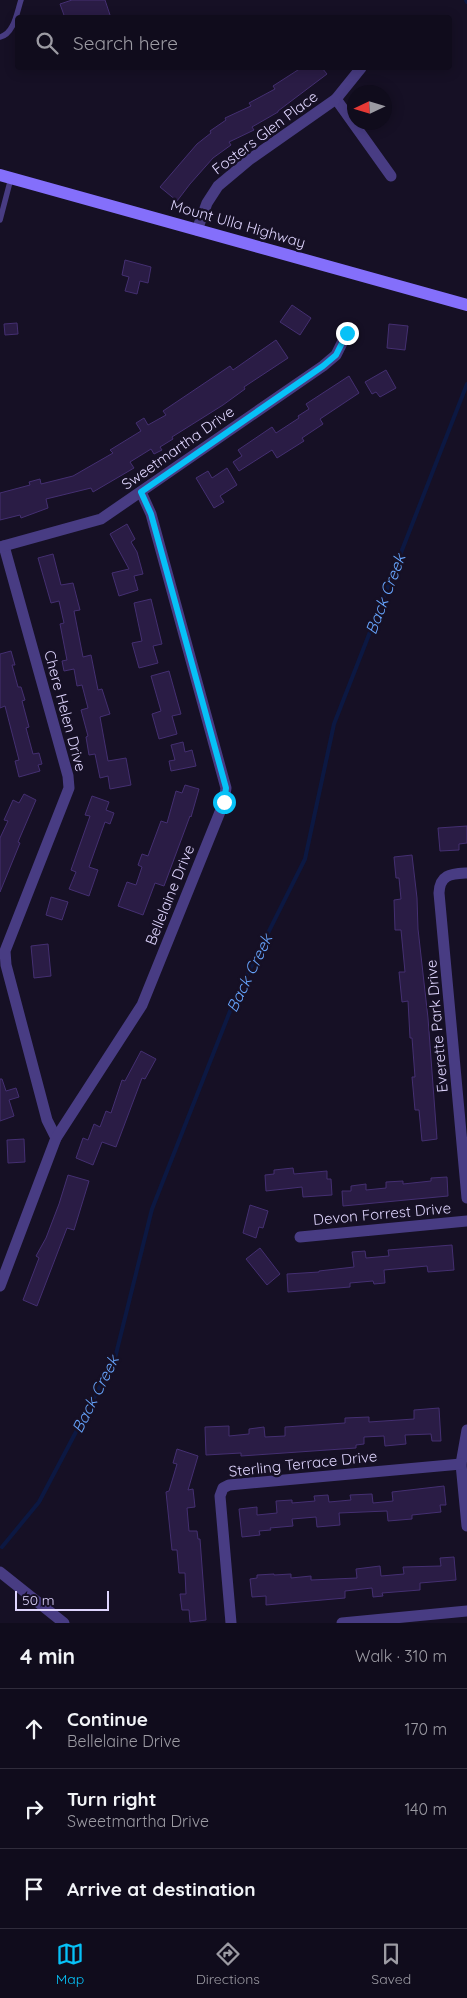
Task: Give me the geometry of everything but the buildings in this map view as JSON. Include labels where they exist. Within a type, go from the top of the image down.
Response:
[{"type":"main road","name":"Mount Ulla Highway","points":[[6,176],[467,305]]},
{"type":"street","name":"Fosters Glen Place","points":[[198,230],[207,203],[218,186],[249,160],[336,99],[359,70]]},
{"type":"street","points":[[336,99],[391,176]]},
{"type":"street","name":"Sweetmartha Drive","points":[[2,546],[101,519],[323,366],[336,355],[347,333]]},
{"type":"street","name":"Bellelaine Drive","points":[[0,1286],[2,1272],[56,1138],[142,1005],[224,802],[226,788],[151,514],[141,492]]},
{"type":"street","name":"Chere Helen Drive","points":[[2,546],[68,776],[69,788],[5,951],[6,965],[47,1120],[56,1138]]},
{"type":"street","name":"Everette Park Drive","points":[[467,873],[449,875],[444,878],[440,884],[440,893],[467,1198]]},
{"type":"street","name":"Devon Forrest Drive","points":[[300,1237],[467,1222]]},
{"type":"street","points":[[467,1430],[461,1464],[467,1526]]},
{"type":"street","name":"Sterling Terrace Drive","points":[[231,1623],[220,1496],[223,1488],[229,1484],[461,1464]]},
{"type":"street","points":[[0,1572],[64,1623]]},
{"type":"street","points":[[342,1623],[467,1611]]},
{"type":"lane","points":[[16,15],[21,0]]},
{"type":"lane","points":[[0,37],[5,36],[11,30],[15,18]]},
{"type":"lane","points":[[0,220],[6,176]]},
{"type":"waterway","name":"Back Creek","points":[[2,1547],[39,1502],[115,1358],[152,1209],[234,1001],[305,859],[334,724],[467,384]]},
{"type":"route","points":[[224,802],[226,788],[151,514],[141,492],[323,366],[336,355],[347,333]]}]
